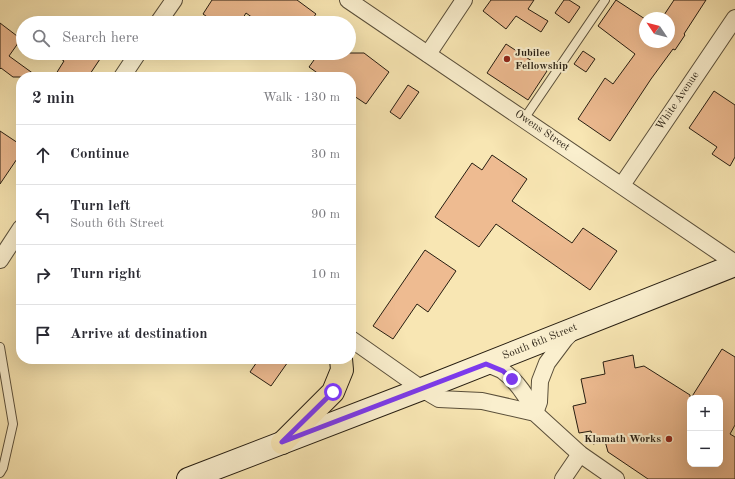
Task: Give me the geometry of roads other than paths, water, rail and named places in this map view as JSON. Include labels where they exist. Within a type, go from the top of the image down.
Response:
[{"type":"main road","name":"South 6th Street","points":[[188,479],[486,364],[735,264]]},
{"type":"main road","points":[[282,442],[333,392],[342,370],[341,364]]},
{"type":"street","points":[[163,16],[174,0]]},
{"type":"street","name":"Owens Street","points":[[348,0],[622,185],[735,264]]},
{"type":"street","points":[[428,54],[464,0]]},
{"type":"street","name":"White Avenue","points":[[622,185],[735,18]]},
{"type":"street","points":[[125,72],[133,60]]},
{"type":"street","points":[[0,260],[16,236]]},
{"type":"street","points":[[536,413],[539,402],[540,381],[547,363],[565,339],[577,327]]},
{"type":"street","points":[[356,343],[422,389],[439,399],[482,401],[536,413]]},
{"type":"street","points":[[486,364],[503,371],[525,393],[536,413],[580,454],[616,479]]},
{"type":"street","points":[[563,479],[580,454]]},
{"type":"lane","points":[[524,119],[606,0]]},
{"type":"lane","points":[[0,347],[13,424],[3,468],[0,473]]},
{"type":"place","name":"Jubilee Fellowship","points":[[507,59]]},
{"type":"place","name":"Klamath Works","points":[[669,439]]}]
